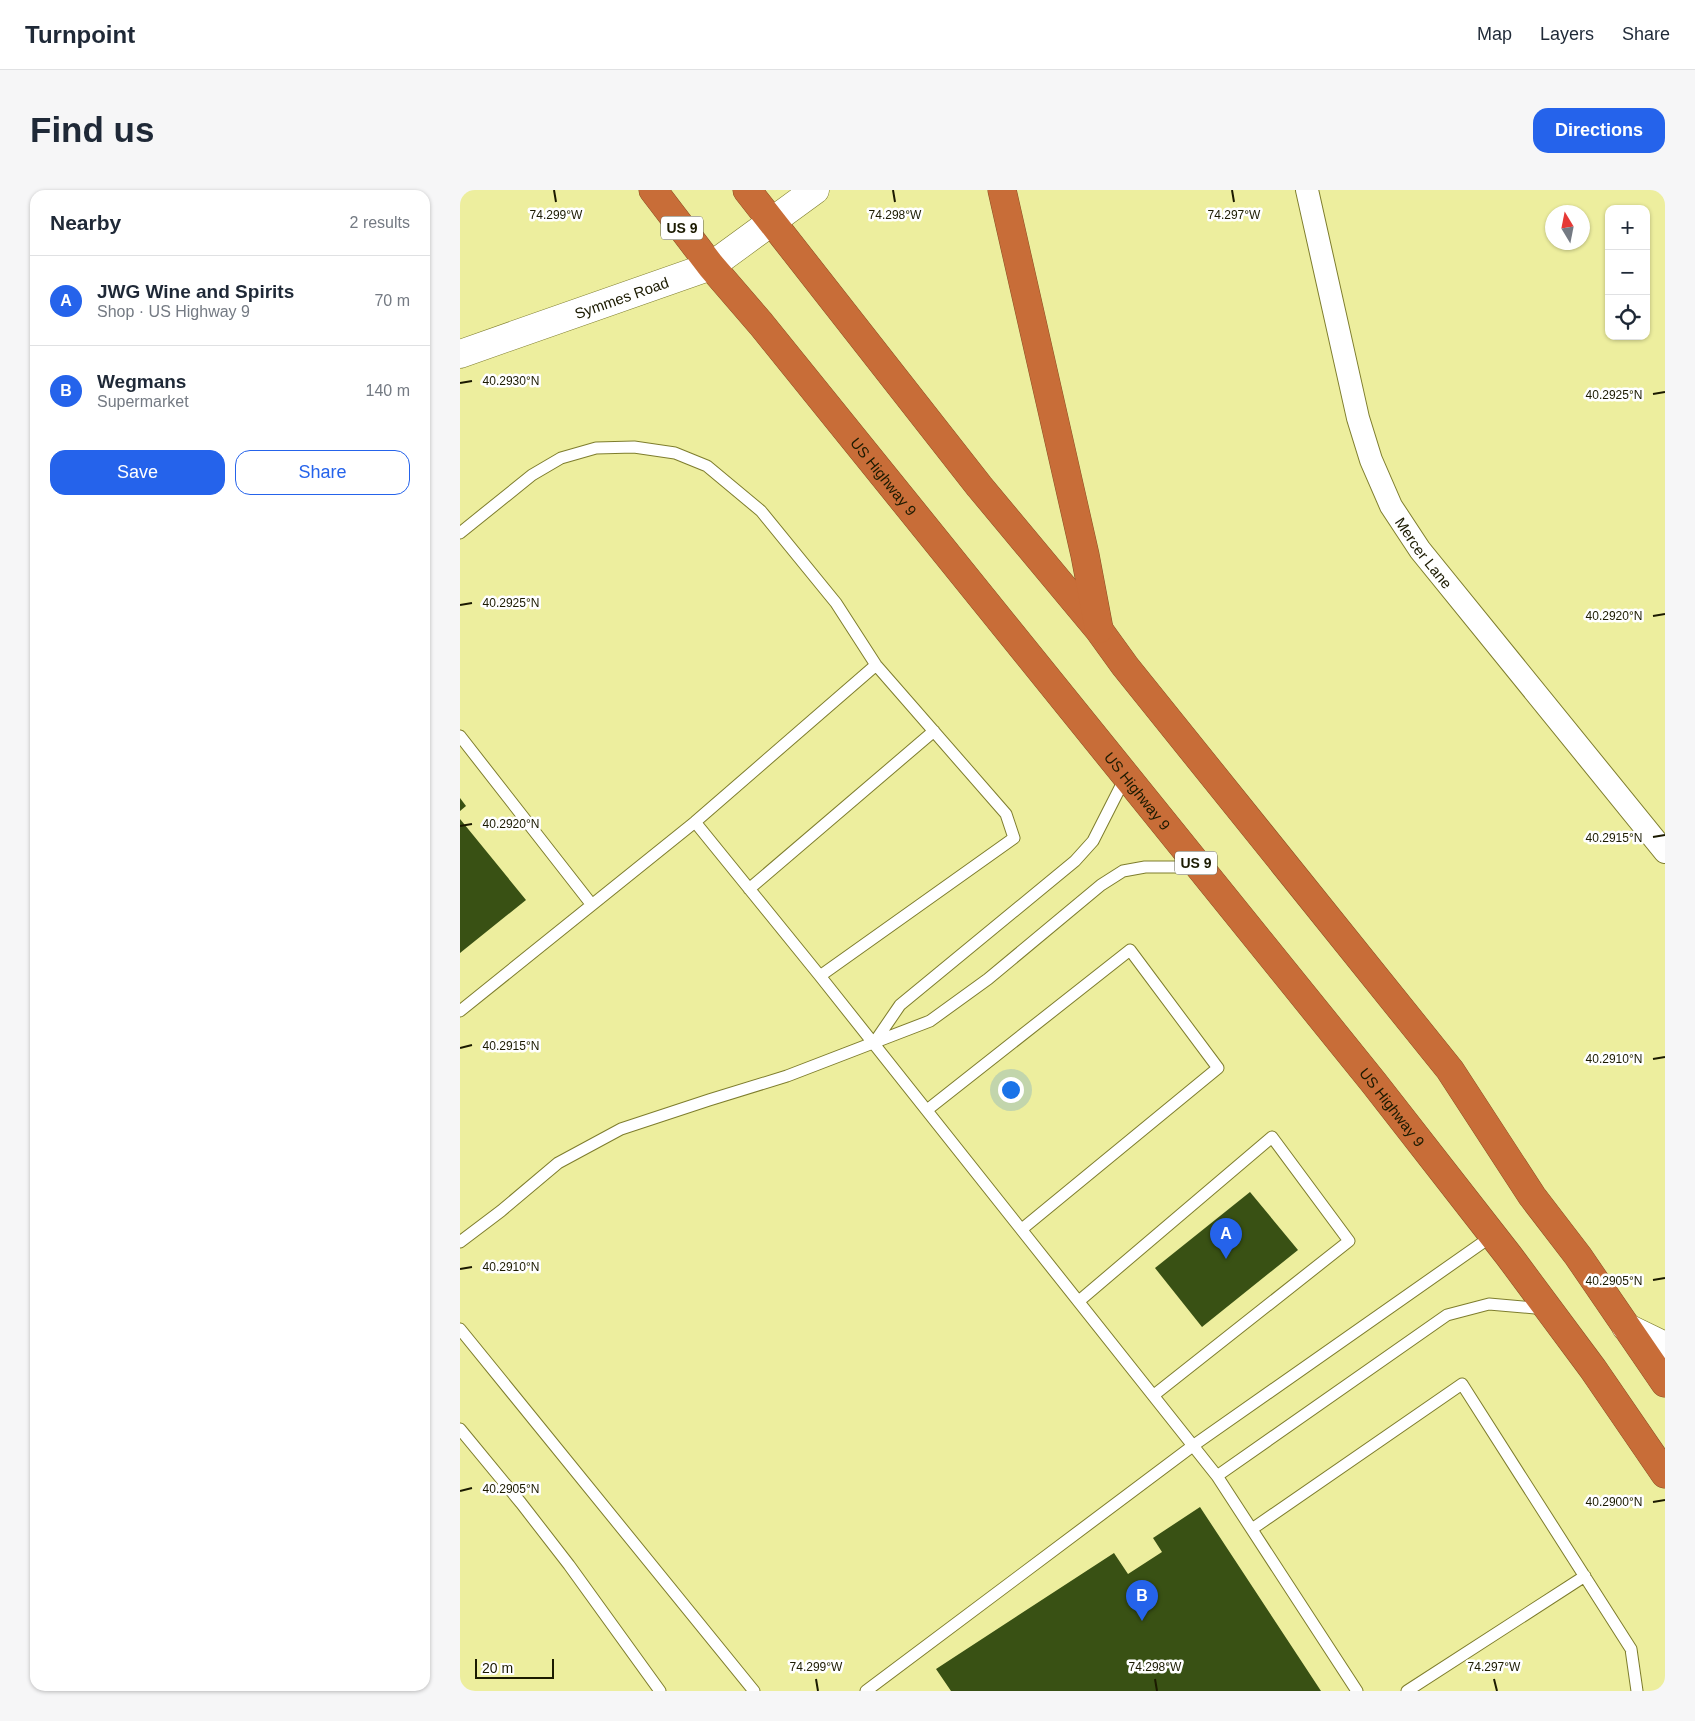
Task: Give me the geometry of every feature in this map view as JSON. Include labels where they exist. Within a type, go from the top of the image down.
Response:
[{"type":"highway","name":"US Highway 9","points":[[653,190],[711,266],[767,332],[1374,1083],[1509,1256],[1593,1369],[1665,1474]]},
{"type":"highway","points":[[747,190],[979,486],[1099,630],[1125,666],[1450,1070],[1532,1196],[1578,1256],[1665,1383]]},
{"type":"highway","points":[[1002,190],[1085,555],[1099,630]]},
{"type":"street","name":"Symmes Road","points":[[460,354],[711,266],[814,190]]},
{"type":"street","name":"Mercer Lane","points":[[1307,190],[1358,418],[1371,460],[1391,506],[1420,550],[1665,852]]},
{"type":"street","points":[[1626,1326],[1665,1346]]},
{"type":"lane","points":[[460,533],[532,475],[561,458],[596,448],[634,447],[675,453],[707,466],[762,511],[836,603],[876,665],[1006,814],[1014,838],[820,976]]},
{"type":"lane","points":[[460,1010],[695,822],[876,665]]},
{"type":"lane","points":[[749,889],[934,731]]},
{"type":"lane","points":[[460,736],[592,905]]},
{"type":"lane","points":[[874,1043],[900,1004],[1074,861],[1093,841],[1126,776]]},
{"type":"lane","points":[[695,822],[1022,1228],[1218,1476],[1357,1691]]},
{"type":"lane","points":[[460,1242],[501,1211],[558,1163],[621,1129],[788,1076],[930,1021],[988,979],[1101,885],[1123,871],[1145,867],[1199,867]]},
{"type":"lane","points":[[927,1110],[1130,950],[1218,1068],[1022,1228]]},
{"type":"lane","points":[[1079,1301],[1272,1137],[1349,1241],[1154,1395]]},
{"type":"lane","points":[[866,1691],[1194,1445],[1492,1236]]},
{"type":"lane","points":[[1218,1476],[1447,1315],[1489,1304],[1549,1310]]},
{"type":"lane","points":[[460,1329],[754,1691]]},
{"type":"lane","points":[[1252,1529],[1462,1384],[1631,1649],[1637,1691]]},
{"type":"lane","points":[[460,1429],[569,1565],[660,1691]]},
{"type":"lane","points":[[1414,1689],[1584,1576]]},
{"type":"building","points":[[460,798],[466,806],[460,811]]},
{"type":"building","points":[[460,819],[526,900],[460,953]]},
{"type":"building","points":[[1250,1192],[1298,1250],[1202,1327],[1155,1268]]},
{"type":"building","points":[[1200,1507],[1321,1691],[951,1691],[936,1669],[1114,1553],[1128,1574],[1162,1552],[1153,1538]]},
{"type":"place","name":"JWG Wine and Spirits","points":[[1226,1259]]},
{"type":"place","name":"Wegmans","points":[[1142,1621]]}]
